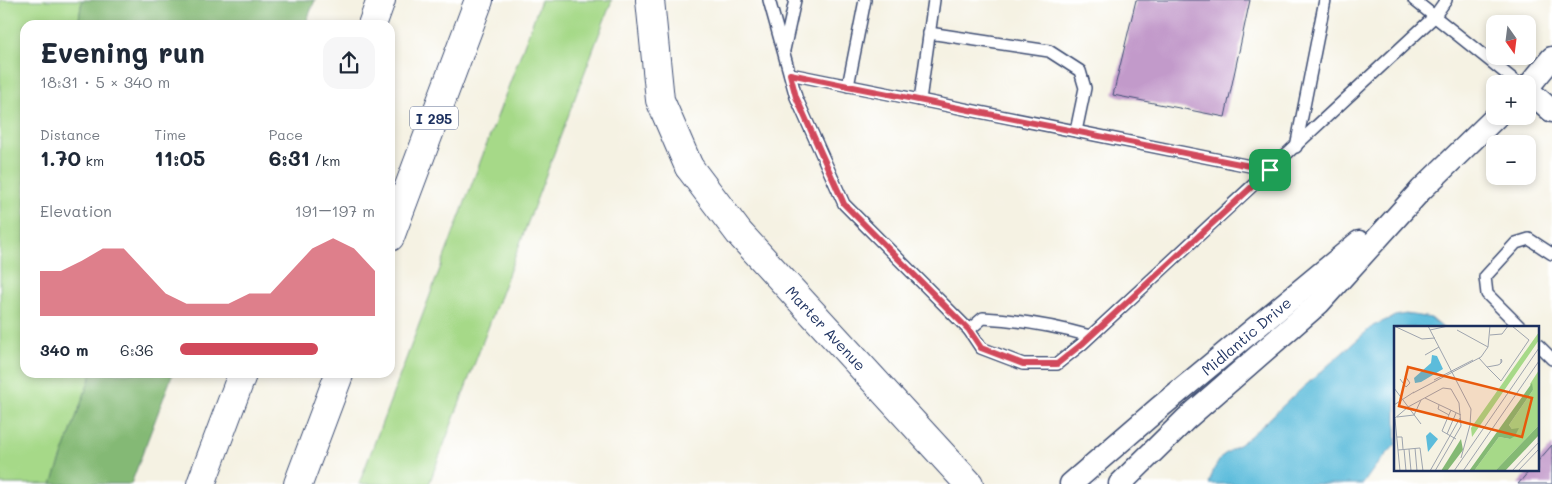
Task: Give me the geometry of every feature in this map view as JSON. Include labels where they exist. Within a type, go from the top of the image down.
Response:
[{"type":"main road","points":[[374,20],[381,0]]},
{"type":"main road","name":"I 295","points":[[395,224],[479,0]]},
{"type":"main road","name":"Marter Avenue","points":[[650,0],[660,100],[689,167],[739,234],[969,484]]},
{"type":"main road","points":[[201,484],[242,378]]},
{"type":"main road","points":[[298,484],[338,378]]},
{"type":"street","points":[[1536,78],[1552,58]]},
{"type":"street","points":[[1536,96],[1552,111]]},
{"type":"street","name":"Midlantic Drive","points":[[1120,484],[1186,419],[1319,304],[1422,190],[1488,125]]},
{"type":"street","name":"Midlantic Drive","points":[[1071,484],[1159,408],[1422,190]]},
{"type":"lane","points":[[769,0],[796,97],[844,204],[969,330],[981,348],[1023,364],[1057,364],[1090,336],[1434,18],[1446,0]]},
{"type":"lane","points":[[783,52],[795,0]]},
{"type":"lane","points":[[848,86],[865,0]]},
{"type":"lane","points":[[920,100],[934,0]]},
{"type":"lane","points":[[1296,147],[1325,0]]},
{"type":"lane","points":[[1414,0],[1434,18],[1507,75]]},
{"type":"lane","points":[[930,33],[1049,51],[1080,71],[1085,88],[1076,132]]},
{"type":"lane","points":[[790,74],[1270,170]]},
{"type":"lane","points":[[1519,326],[1487,294],[1485,277],[1516,243],[1529,239],[1552,254]]},
{"type":"lane","points":[[969,330],[983,318],[1014,320],[1066,329],[1090,336]]},
{"type":"lane","points":[[1540,348],[1552,359]]},
{"type":"green space","points":[[0,0],[82,0],[79,20],[20,20],[20,378],[90,378],[52,484],[0,484]]},
{"type":"green space","points":[[82,0],[315,0],[307,20],[79,20]]},
{"type":"green space","points":[[541,0],[612,0],[429,484],[359,484]]},
{"type":"green space","points":[[90,378],[171,378],[131,484],[52,484]]},
{"type":"water","points":[[1406,314],[1431,318],[1441,326],[1394,326],[1394,446],[1363,484],[1209,484],[1214,469],[1222,456],[1243,442],[1264,424],[1373,326],[1395,316]]},
{"type":"building","points":[[1136,0],[1250,0],[1225,117],[1113,95]]},
{"type":"building","points":[[1552,445],[1552,484],[1518,484],[1528,472],[1540,472],[1540,459]]},
{"type":"route","points":[[790,74],[848,86],[1270,170],[1082,344],[1057,364],[1023,364],[981,348],[969,330],[844,204],[796,97],[790,74]]}]
